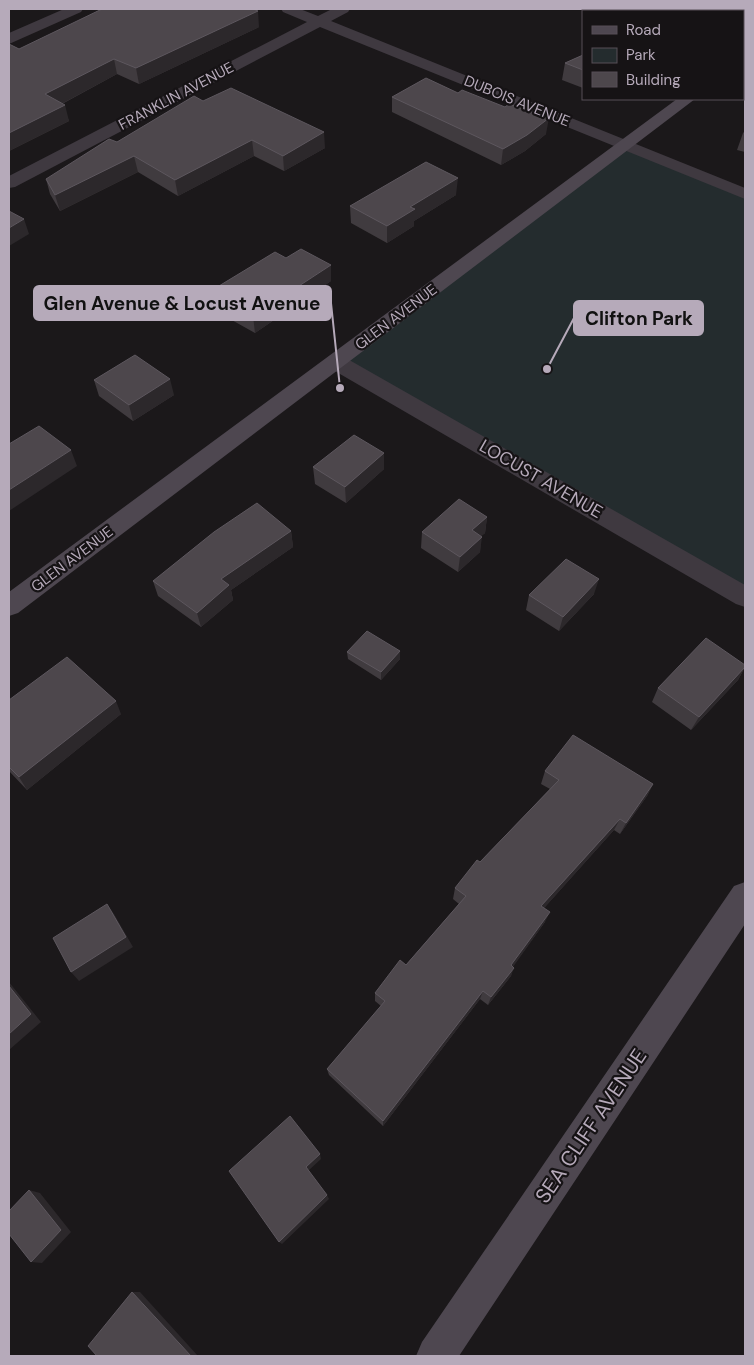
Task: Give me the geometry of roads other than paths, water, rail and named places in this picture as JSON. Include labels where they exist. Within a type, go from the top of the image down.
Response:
[{"type":"street","points":[[9,39],[76,9]]},
{"type":"street","name":"DUBOIS AVENUE","points":[[288,9],[745,194]]},
{"type":"street","name":"FRANKLIN AVENUE","points":[[9,183],[343,9]]},
{"type":"street","name":"GLEN AVENUE","points":[[9,606],[686,100]]},
{"type":"street","name":"LOCUST AVENUE","points":[[336,362],[745,596]]},
{"type":"street","name":"SEA CLIFF AVENUE","points":[[436,1356],[745,896]]},
{"type":"place","name":"Clifton Park","points":[[547,369]]},
{"type":"place","name":"Glen Avenue & Locust Avenue","points":[[340,388]]}]
